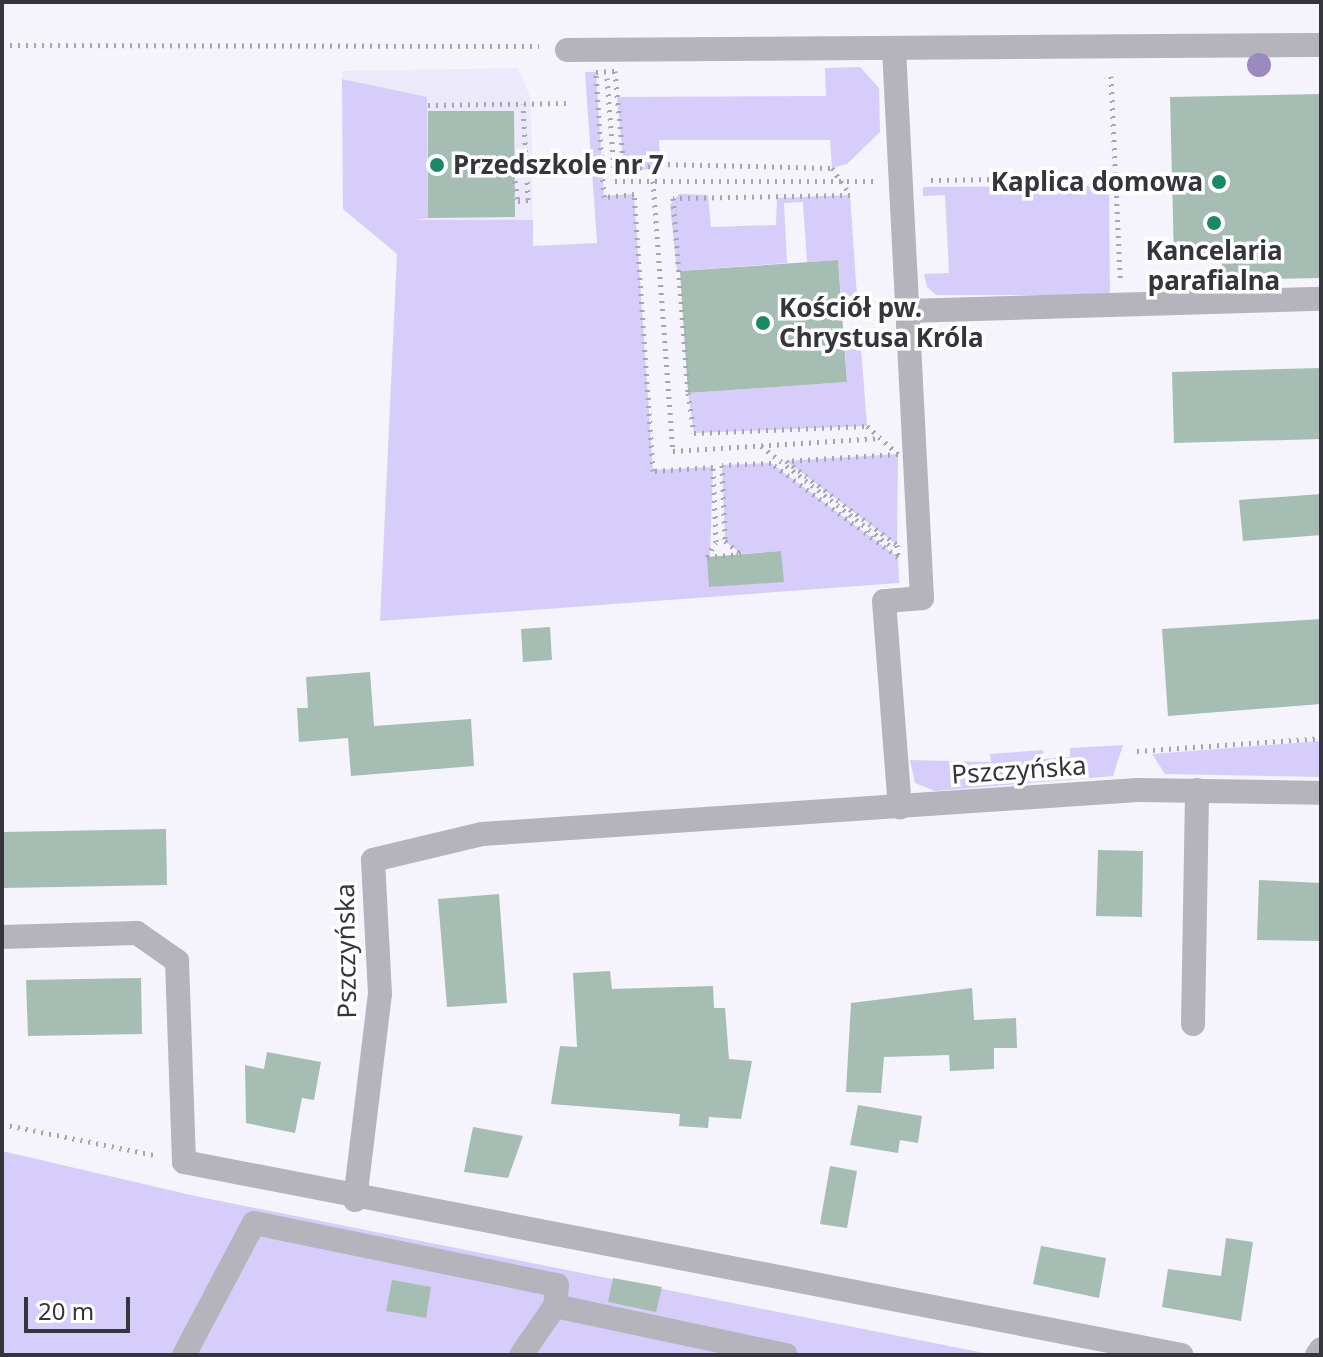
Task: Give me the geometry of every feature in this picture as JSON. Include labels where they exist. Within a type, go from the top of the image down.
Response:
[{"type":"street","points":[[567,50],[606,61],[894,49],[1321,45]]},
{"type":"street","points":[[894,49],[922,598],[884,601],[900,807]]},
{"type":"street","points":[[908,311],[1321,299]]},
{"type":"street","points":[[1193,1024],[1197,790]]},
{"type":"street","name":"Pszczyńska","points":[[355,1200],[380,994],[373,860],[482,834],[1197,790],[1321,793]]},
{"type":"street","points":[[2,937],[137,933],[177,961],[184,1162],[355,1200],[1182,1355]]},
{"type":"street","points":[[184,1355],[254,1223],[557,1285],[555,1306],[521,1355]]},
{"type":"street","points":[[555,1306],[786,1355]]},
{"type":"street","points":[[1317,1355],[1321,1349]]},
{"type":"path","points":[[2,45],[511,42],[567,50]]},
{"type":"path","points":[[606,61],[615,181],[841,182],[1118,177]]},
{"type":"path","points":[[606,61],[615,71],[624,170],[660,164],[832,168],[850,195],[673,198],[694,433],[867,426],[898,454],[786,461],[898,552]]},
{"type":"path","points":[[606,61],[596,72],[604,197],[634,194],[653,471],[713,467],[716,542],[707,557],[741,554],[725,541],[722,465],[771,463],[898,557],[898,552]]},
{"type":"path","points":[[1111,75],[1118,177],[1121,305]]},
{"type":"path","points":[[428,105],[569,103]]},
{"type":"path","points":[[514,173],[518,201],[528,200],[523,104]]},
{"type":"path","points":[[653,181],[673,451],[914,434]]},
{"type":"path","points":[[760,445],[921,570]]},
{"type":"path","points":[[1137,751],[1321,738]]},
{"type":"path","points":[[2,1124],[184,1162]]},
{"type":"shaded area","points":[[860,67],[879,88],[880,132],[847,164],[832,168],[830,140],[659,140],[661,169],[624,170],[617,97],[826,96],[825,68]]},
{"type":"shaded area","name":"Przedszkole nr 7","points":[[518,68],[531,99],[533,246],[343,209],[342,71]]},
{"type":"shaded area","points":[[585,72],[596,72],[604,196],[634,194],[653,470],[713,467],[709,587],[783,581],[781,551],[741,554],[725,541],[722,465],[771,463],[898,557],[899,583],[380,621],[397,254],[343,209],[342,79],[427,97],[428,218],[414,220],[533,220],[533,246],[597,243]]},
{"type":"shaded area","points":[[1109,186],[1110,295],[936,295],[927,287],[924,274],[949,273],[945,195],[923,196],[923,187]]},
{"type":"shaded area","points":[[679,194],[708,195],[711,227],[776,225],[777,198],[850,195],[857,296],[841,296],[838,260],[807,262],[803,202],[784,203],[787,263],[677,271],[670,205]]},
{"type":"shaded area","points":[[861,348],[867,426],[694,433],[688,393],[847,382],[845,350]]},
{"type":"shaded area","points":[[898,454],[897,545],[786,461]]},
{"type":"shaded area","points":[[1321,741],[1321,777],[1165,774],[1152,754]]},
{"type":"shaded area","points":[[1123,745],[1113,776],[935,791],[915,783],[910,760],[991,762],[990,754],[1043,750],[1044,759],[1070,757],[1070,748]]},
{"type":"shaded area","points":[[2,1151],[195,1196],[994,1355],[2,1355]]},
{"type":"building","points":[[1321,94],[1321,278],[1222,280],[1222,258],[1174,258],[1170,97]]},
{"type":"building","points":[[428,111],[514,111],[515,217],[428,218]]},
{"type":"building","name":"Kościół pw. Chrystusa Króla","points":[[838,260],[847,382],[688,393],[680,271]]},
{"type":"building","points":[[1321,368],[1321,439],[1174,443],[1172,372]]},
{"type":"building","points":[[1321,494],[1321,535],[1243,541],[1239,500]]},
{"type":"building","points":[[781,551],[784,582],[709,587],[707,557]]},
{"type":"building","points":[[1321,619],[1321,704],[1168,716],[1162,629]]},
{"type":"building","points":[[550,627],[552,660],[523,662],[521,629]]},
{"type":"building","points":[[370,672],[374,726],[471,719],[474,766],[351,776],[348,738],[299,742],[297,708],[308,708],[306,677]]},
{"type":"building","points":[[166,829],[167,885],[2,888],[2,832]]},
{"type":"building","points":[[1098,850],[1143,851],[1142,917],[1096,916]]},
{"type":"building","points":[[1259,880],[1321,883],[1321,941],[1257,940]]},
{"type":"building","points":[[499,894],[507,1003],[447,1007],[438,899]]},
{"type":"building","points":[[610,971],[612,989],[713,986],[714,1008],[725,1008],[729,1059],[752,1061],[741,1119],[709,1117],[708,1128],[679,1126],[680,1114],[551,1104],[560,1046],[577,1047],[573,973]]},
{"type":"building","points":[[141,978],[142,1034],[28,1036],[26,980]]},
{"type":"building","points":[[972,988],[974,1020],[1016,1018],[1017,1048],[994,1048],[994,1069],[950,1071],[949,1055],[884,1057],[881,1093],[846,1092],[851,1003]]},
{"type":"building","points":[[267,1052],[321,1062],[314,1100],[302,1098],[295,1133],[246,1123],[245,1065],[264,1069]]},
{"type":"building","points":[[858,1105],[922,1116],[918,1143],[900,1140],[898,1153],[850,1145]]},
{"type":"building","points":[[473,1127],[523,1136],[508,1178],[464,1172]]},
{"type":"building","points":[[830,1166],[857,1171],[847,1228],[820,1224]]},
{"type":"building","points":[[1226,1238],[1253,1242],[1241,1321],[1162,1307],[1168,1269],[1221,1276]]},
{"type":"building","points":[[1041,1246],[1106,1258],[1099,1298],[1033,1284]]},
{"type":"building","points":[[613,1278],[662,1287],[656,1312],[608,1302]]},
{"type":"building","points":[[392,1280],[431,1287],[426,1318],[386,1311]]},
{"type":"place","name":"Przedszkole nr 7","points":[[437,165]]},
{"type":"place","name":"Kaplica domowa","points":[[1219,182]]},
{"type":"place","name":"Kancelaria parafialna","points":[[1214,223]]},
{"type":"place","name":"Kościół pw. Chrystusa Króla","points":[[763,323]]}]
